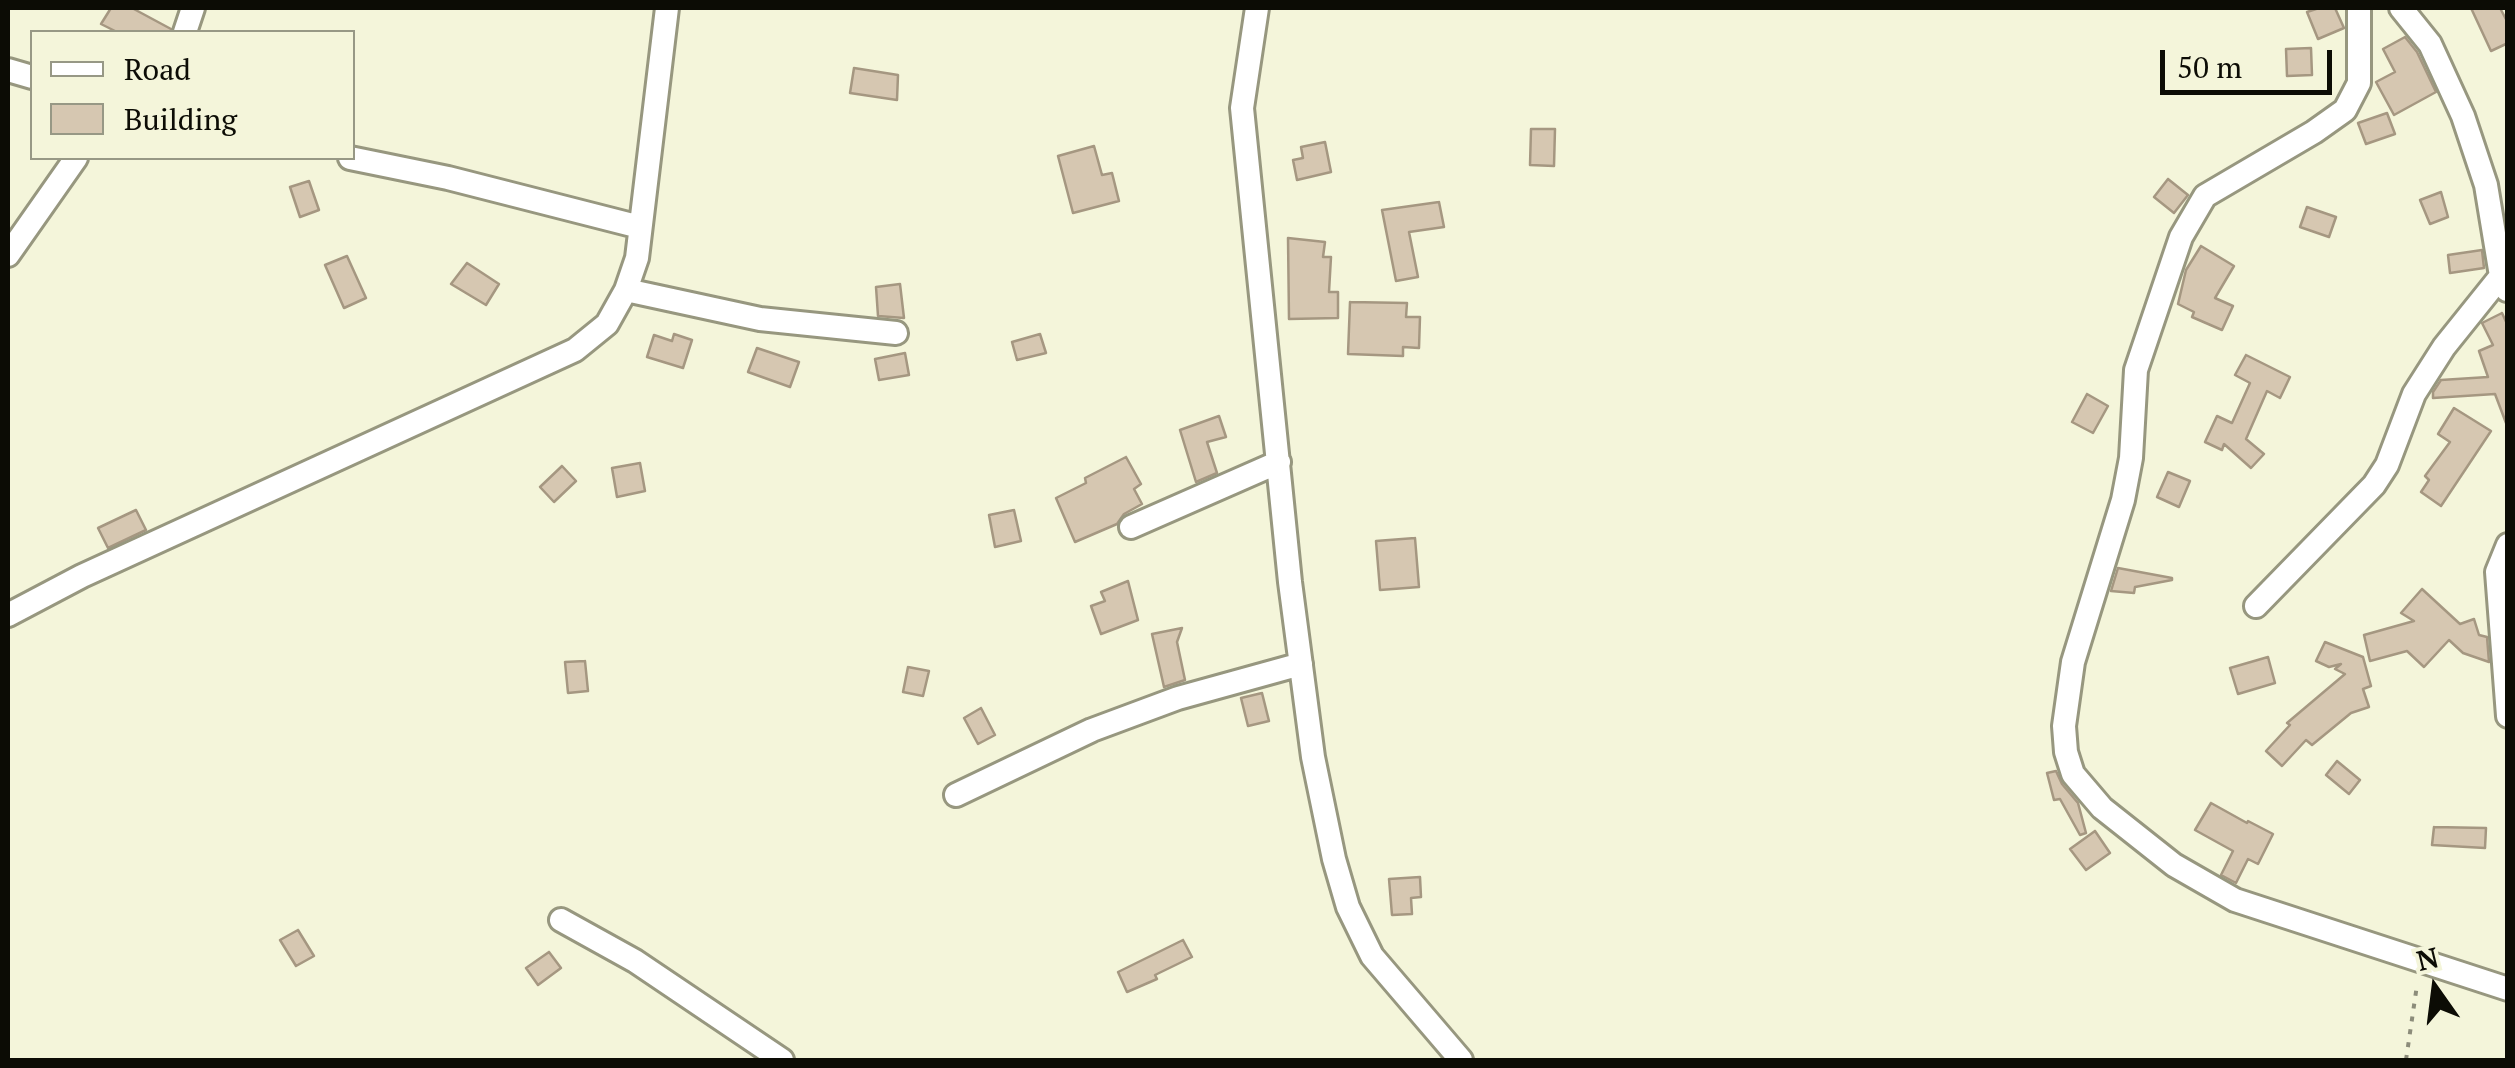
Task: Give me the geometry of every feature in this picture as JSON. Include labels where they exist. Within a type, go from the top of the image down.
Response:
[{"type":"street","points":[[8,615],[98,568],[575,350],[607,324],[626,290],[636,258],[667,8]]},
{"type":"street","points":[[1258,8],[1242,108],[1313,757],[1348,907],[1372,956],[1461,1060]]},
{"type":"street","points":[[2359,8],[2358,83],[2345,110],[2205,196],[2181,237],[2136,370],[2123,500],[2073,662],[2064,726],[2066,752],[2073,774],[2102,808],[2174,865],[2235,900],[2508,989]]},
{"type":"street","points":[[2256,606],[2374,486],[2387,465],[2414,394],[2444,348],[2504,283],[2486,185],[2463,116],[2430,44],[2402,8]]},
{"type":"street","points":[[355,159],[448,178],[640,227]]},
{"type":"street","points":[[8,255],[75,160]]},
{"type":"street","points":[[626,290],[760,319],[896,333]]},
{"type":"street","points":[[1131,527],[1279,462]]},
{"type":"street","points":[[2508,545],[2497,572],[2508,716]]},
{"type":"street","points":[[956,795],[1092,730],[1178,698],[1301,664]]},
{"type":"street","points":[[562,920],[635,961],[782,1060]]},
{"type":"path","points":[[2406,1060],[2419,960]]},
{"type":"building","points":[[111,8],[132,8],[171,29],[113,30],[101,24]]},
{"type":"building","points":[[2335,8],[2344,28],[2318,39],[2307,12]]},
{"type":"building","points":[[2471,8],[2500,8],[2508,23],[2508,43],[2491,51]]},
{"type":"building","points":[[2405,37],[2417,52],[2436,92],[2394,115],[2376,82],[2395,72],[2383,49]]},
{"type":"building","points":[[2311,48],[2312,75],[2287,76],[2286,49]]},
{"type":"building","points":[[854,68],[898,75],[897,100],[850,93]]},
{"type":"building","points":[[2387,113],[2395,134],[2366,144],[2358,123]]},
{"type":"building","points":[[1531,129],[1555,129],[1554,166],[1530,165]]},
{"type":"building","points":[[1325,142],[1331,172],[1297,180],[1293,160],[1303,158],[1301,147]]},
{"type":"building","points":[[1094,146],[1102,175],[1112,173],[1119,201],[1073,213],[1058,156]]},
{"type":"building","points":[[2168,179],[2188,195],[2174,213],[2154,197]]},
{"type":"building","points":[[309,181],[319,210],[300,217],[290,187]]},
{"type":"building","points":[[2441,192],[2448,217],[2430,224],[2420,200]]},
{"type":"building","points":[[1439,202],[1444,227],[1409,232],[1418,277],[1396,281],[1382,210]]},
{"type":"building","points":[[2307,207],[2336,217],[2329,237],[2300,227]]},
{"type":"building","points":[[1288,238],[1325,242],[1323,257],[1331,257],[1329,292],[1338,292],[1338,318],[1289,319]]},
{"type":"building","points":[[2201,246],[2234,266],[2215,298],[2233,306],[2222,330],[2192,317],[2194,312],[2178,304],[2186,270]]},
{"type":"building","points":[[2482,250],[2484,268],[2450,273],[2448,255]]},
{"type":"building","points":[[347,256],[366,298],[344,308],[325,265]]},
{"type":"building","points":[[467,263],[499,284],[486,305],[451,284]]},
{"type":"building","points":[[900,284],[904,318],[878,316],[876,287]]},
{"type":"building","points":[[1350,302],[1407,303],[1406,317],[1420,317],[1419,348],[1403,347],[1403,356],[1348,354]]},
{"type":"building","points":[[2502,313],[2508,326],[2506,423],[2495,394],[2433,398],[2441,380],[2488,377],[2479,351],[2493,345],[2482,323]]},
{"type":"building","points":[[674,334],[692,340],[683,368],[647,357],[654,335],[672,341]]},
{"type":"building","points":[[1040,334],[1046,353],[1017,360],[1012,342]]},
{"type":"building","points":[[757,348],[799,362],[790,387],[748,372]]},
{"type":"building","points":[[905,353],[909,375],[879,380],[875,359]]},
{"type":"building","points":[[2246,355],[2290,377],[2280,398],[2267,391],[2246,439],[2264,454],[2251,468],[2224,444],[2222,450],[2205,442],[2217,416],[2232,423],[2250,383],[2235,375]]},
{"type":"building","points":[[2087,394],[2108,406],[2093,433],[2072,422]]},
{"type":"building","points":[[2454,408],[2491,431],[2441,506],[2421,492],[2429,480],[2425,476],[2450,442],[2438,434]]},
{"type":"building","points":[[1219,416],[1226,437],[1207,442],[1217,473],[1196,482],[1180,430]]},
{"type":"building","points":[[1126,457],[1141,484],[1134,489],[1142,504],[1124,514],[1117,524],[1075,542],[1056,498]]},
{"type":"building","points":[[640,463],[645,491],[617,497],[612,468]]},
{"type":"building","points":[[562,466],[576,481],[554,502],[540,487]]},
{"type":"building","points":[[2168,472],[2190,481],[2179,507],[2157,497]]},
{"type":"building","points":[[136,510],[146,530],[108,548],[98,528]]},
{"type":"building","points":[[1014,510],[1021,541],[995,547],[989,515]]},
{"type":"building","points":[[1415,538],[1419,587],[1380,590],[1376,541]]},
{"type":"building","points":[[2118,568],[2172,580],[2135,587],[2134,593],[2111,591]]},
{"type":"building","points":[[1128,581],[1138,620],[1101,634],[1091,606],[1105,601],[1101,592]]},
{"type":"building","points":[[2422,589],[2460,624],[2474,619],[2479,635],[2487,637],[2489,662],[2463,653],[2449,640],[2424,667],[2407,651],[2370,661],[2364,635],[2414,621],[2401,613]]},
{"type":"building","points":[[1182,628],[1177,642],[1185,680],[1164,687],[1152,634]]},
{"type":"building","points":[[2325,642],[2363,657],[2371,686],[2363,689],[2369,707],[2351,713],[2312,745],[2306,740],[2282,766],[2266,751],[2290,725],[2287,723],[2345,674],[2335,669],[2341,664],[2329,667],[2316,661]]},
{"type":"building","points":[[2268,657],[2275,683],[2238,694],[2230,668]]},
{"type":"building","points":[[585,661],[588,691],[568,693],[565,662]]},
{"type":"building","points":[[908,667],[929,671],[923,696],[903,692]]},
{"type":"building","points":[[1262,693],[1269,721],[1248,726],[1241,698]]},
{"type":"building","points":[[981,708],[995,735],[978,744],[964,718]]},
{"type":"building","points":[[2337,761],[2360,780],[2349,794],[2326,775]]},
{"type":"building","points":[[2056,771],[2078,803],[2086,833],[2080,835],[2060,799],[2054,800],[2047,773]]},
{"type":"building","points":[[2211,803],[2273,834],[2258,864],[2248,859],[2236,883],[2221,875],[2233,851],[2195,830]]},
{"type":"building","points":[[2434,827],[2486,828],[2485,848],[2432,845]]},
{"type":"building","points":[[2095,831],[2110,853],[2086,870],[2070,849]]},
{"type":"building","points":[[1420,877],[1421,897],[1411,898],[1412,914],[1392,915],[1389,879]]},
{"type":"building","points":[[298,930],[314,956],[296,966],[280,940]]},
{"type":"building","points":[[1183,940],[1192,957],[1127,992],[1118,972]]},
{"type":"building","points":[[549,952],[561,968],[538,985],[526,968]]}]
